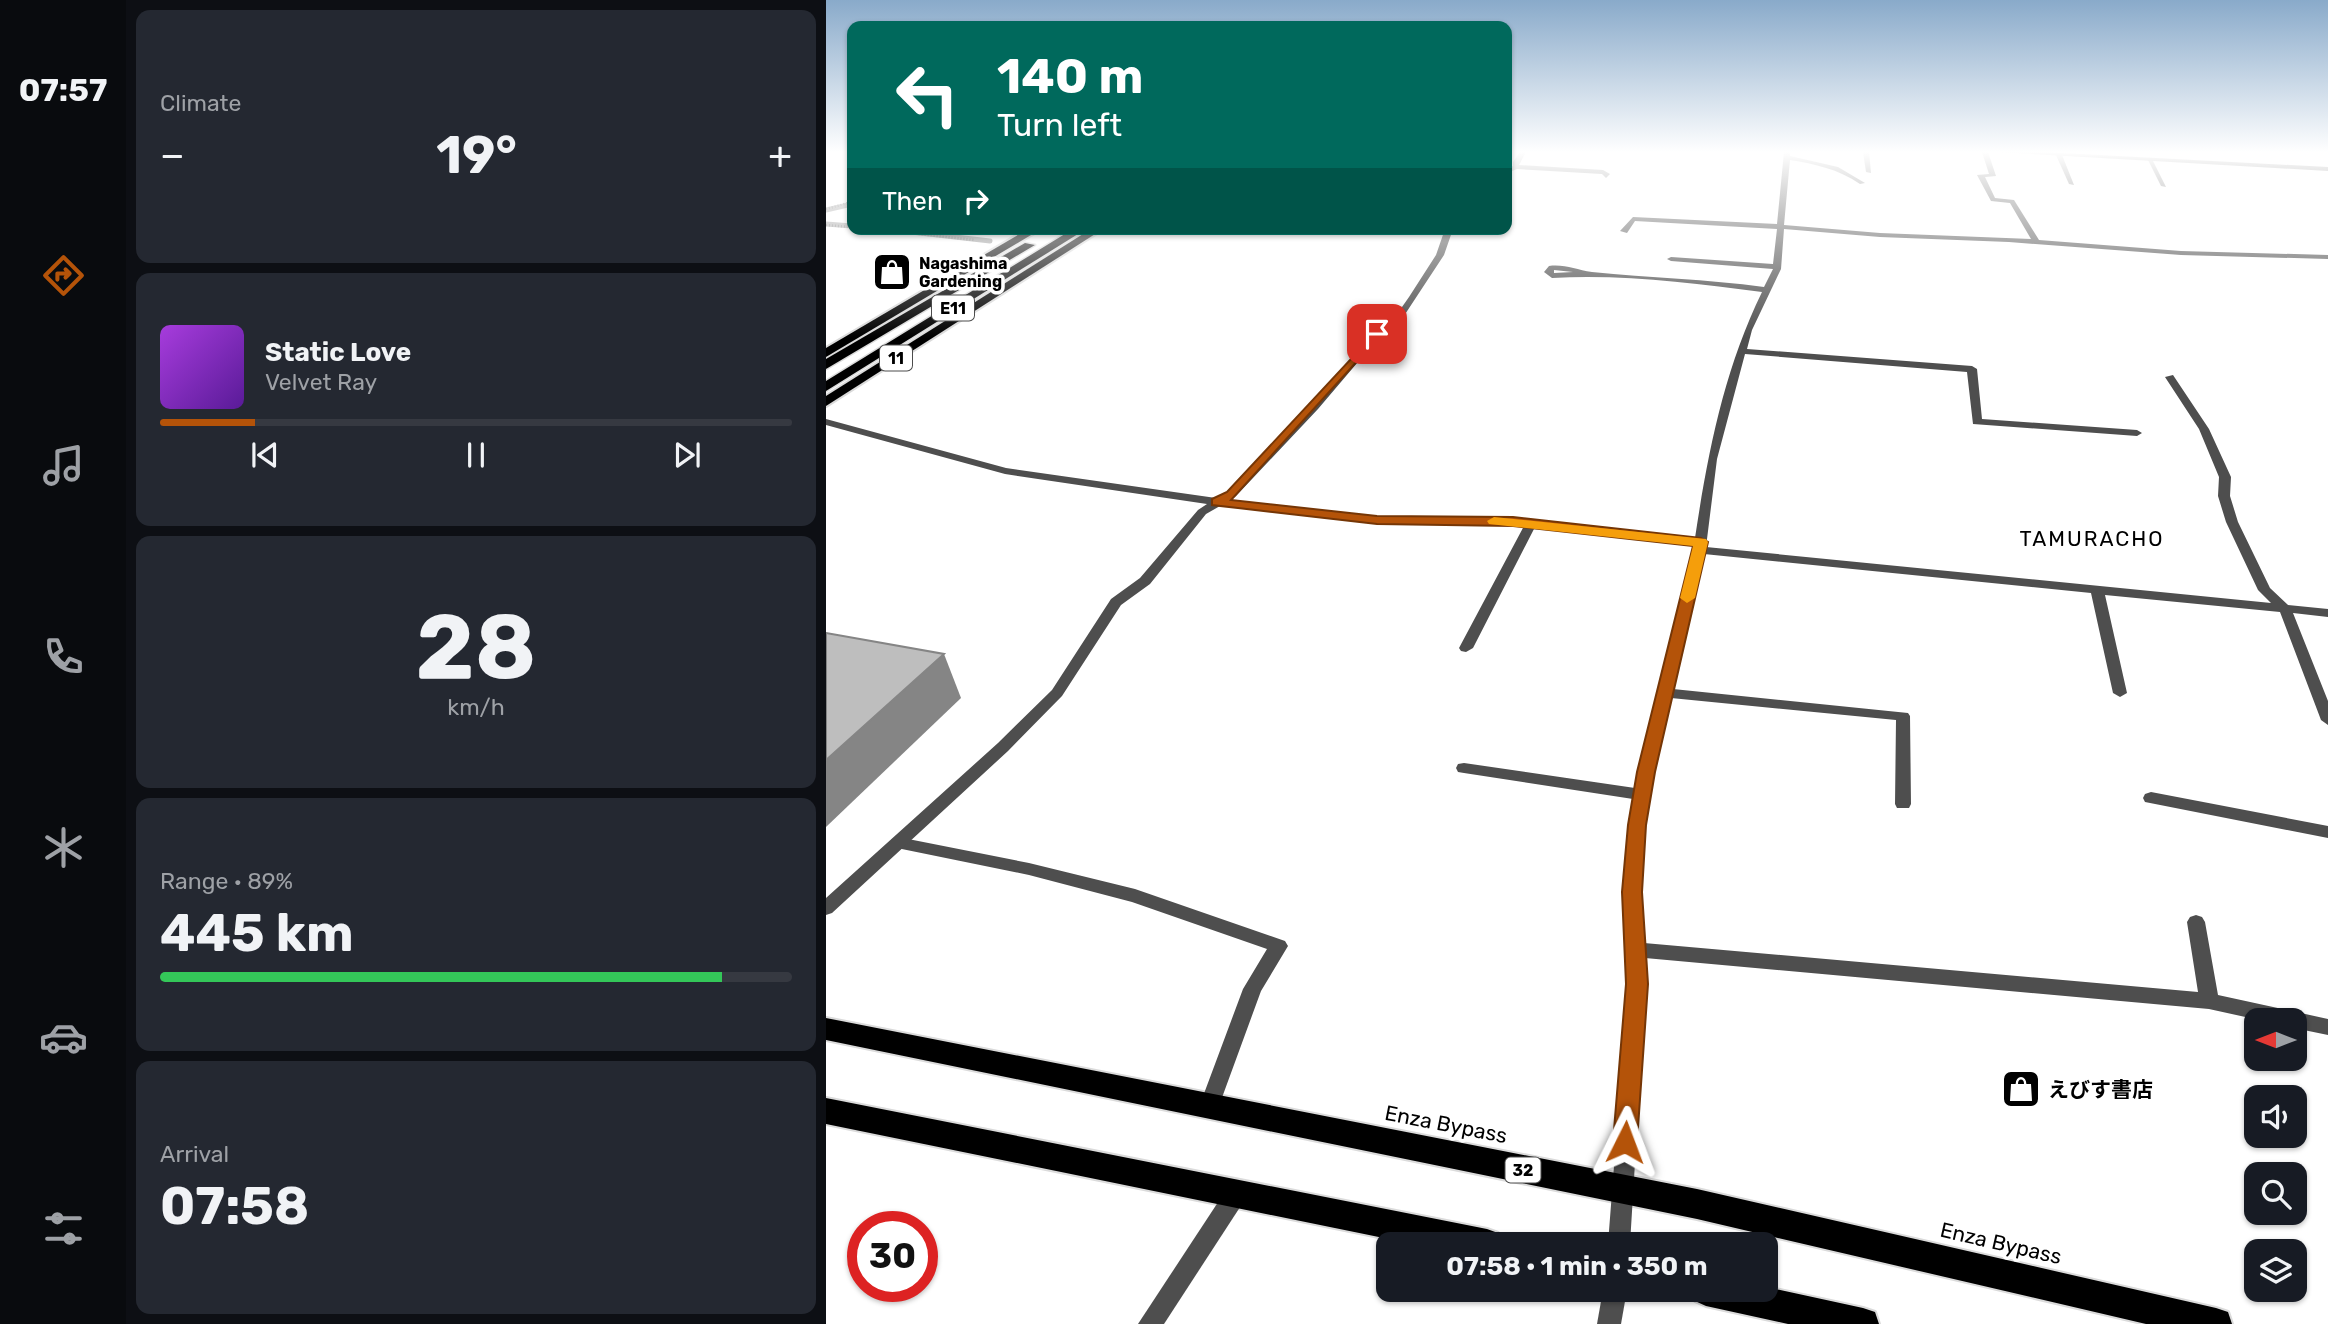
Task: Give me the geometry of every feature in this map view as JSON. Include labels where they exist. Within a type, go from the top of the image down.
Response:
[{"type":"highway","name":"11","points":[[826,353],[1026,235]]},
{"type":"highway","name":"E11","points":[[826,365],[1045,235]]},
{"type":"highway","name":"E11","points":[[826,387],[1071,235]]},
{"type":"highway","name":"11","points":[[826,402],[1089,235]]},
{"type":"highway","name":"Enza Bypass","points":[[826,1029],[1697,1204],[2216,1324]]},
{"type":"highway","points":[[826,1111],[1427,1232]]},
{"type":"highway","points":[[1761,1302],[1863,1324]]},
{"type":"street","points":[[1620,1232],[1637,984],[1632,892],[1637,825],[1700,546],[1712,459],[1748,330],[1777,267],[1783,214]]},
{"type":"street","points":[[2019,214],[2036,242]]},
{"type":"street","points":[[1624,230],[1633,219],[2181,253],[2328,257]]},
{"type":"street","points":[[826,908],[1057,694],[1116,602],[1145,580],[1202,512],[1232,494],[1377,334],[1391,329],[1440,255],[1447,235]]},
{"type":"street","points":[[1671,259],[1777,267]]},
{"type":"street","points":[[1587,274],[1707,282],[1767,290]]},
{"type":"street","points":[[1741,351],[1972,369],[1977,422],[2137,433]]},
{"type":"street","points":[[2170,377],[2204,429],[2225,477],[2224,496],[2232,522],[2264,590],[2285,609],[2328,720]]},
{"type":"street","points":[[826,422],[1005,471],[1217,502],[1377,520],[1448,519],[1531,523],[1700,546],[2328,613]]},
{"type":"street","points":[[1466,648],[1531,523]]},
{"type":"street","points":[[2097,589],[2120,693]]},
{"type":"street","points":[[1665,693],[1903,716],[1903,804]]},
{"type":"street","points":[[1464,768],[1642,794]]},
{"type":"street","points":[[2151,799],[2328,832]]},
{"type":"street","points":[[898,843],[1029,869],[1135,896],[1279,946],[1252,989],[1209,1107]]},
{"type":"street","points":[[2196,922],[2209,1002]]},
{"type":"street","points":[[1637,950],[2209,1002],[2244,1009]]},
{"type":"street","points":[[2307,1023],[2328,1027]]},
{"type":"street","points":[[1150,1324],[1236,1194]]},
{"type":"street","points":[[1608,1324],[1613,1302]]},
{"type":"path","points":[[826,225],[847,227]]},
{"type":"path","points":[[929,235],[975,240]]},
{"type":"building","points":[[826,633],[944,654],[826,760]]},
{"type":"waterway","points":[[826,224],[847,226]]},
{"type":"waterway","points":[[938,235],[990,241]]},
{"type":"slow traffic","points":[[1494,521],[1701,542],[1687,598]]},
{"type":"place","name":"Nagashima Gardening","points":[[892,272]]},
{"type":"place","name":"えびす書店","points":[[2021,1089]]},
{"type":"district","name":"TAMURACHO","points":[[2092,538]]},
{"type":"route","points":[[1377,334],[1314,407],[1232,494],[1217,502],[1377,520],[1513,522],[1701,542],[1646,772],[1637,825],[1632,892],[1637,984],[1625,1142]]}]
